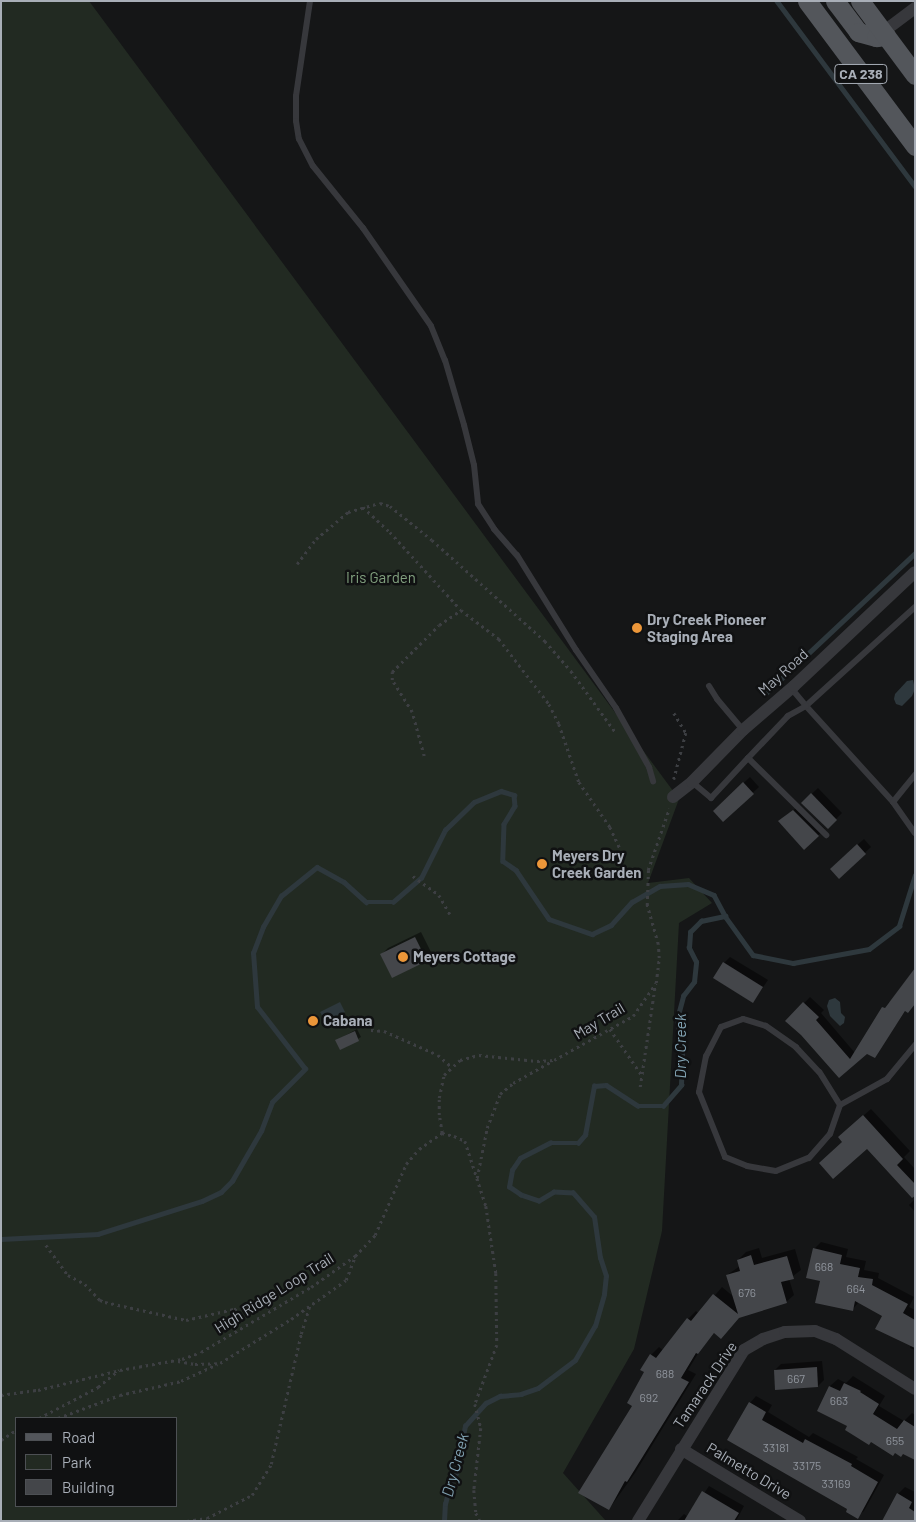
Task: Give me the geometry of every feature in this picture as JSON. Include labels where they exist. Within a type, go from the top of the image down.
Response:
[{"type":"main road","name":"CA 238","points":[[807,1],[915,146]]},
{"type":"main road","points":[[835,1],[858,32],[876,37],[884,34]]},
{"type":"main road","name":"CA 238","points":[[860,1],[915,75]]},
{"type":"street","points":[[884,34],[915,8]]},
{"type":"street","name":"May Road","points":[[673,797],[692,782],[743,730],[791,688],[915,572]]},
{"type":"street","name":"Tamarack Drive","points":[[638,1521],[744,1350],[763,1338],[785,1332],[815,1331],[836,1339],[915,1389]]},
{"type":"street","name":"Palmetto Drive","points":[[681,1449],[800,1521]]},
{"type":"lane","points":[[310,1],[296,96],[296,121],[299,139],[314,166],[363,228],[431,326],[445,360],[464,425],[474,465],[478,504],[494,528],[517,555],[576,650],[616,708],[649,767],[653,781]]},
{"type":"lane","points":[[692,782],[710,798],[788,716],[806,706],[915,607]]},
{"type":"lane","points":[[709,686],[717,699],[743,730]]},
{"type":"lane","points":[[791,688],[893,802],[915,833]]},
{"type":"lane","points":[[748,758],[826,835]]},
{"type":"lane","points":[[893,802],[915,775]]},
{"type":"lane","points":[[840,1105],[819,1072],[796,1047],[766,1026],[743,1019],[721,1027],[706,1056],[699,1092],[725,1157],[746,1166],[776,1171],[809,1158],[830,1134],[840,1105],[887,1079],[915,1045]]},
{"type":"path","points":[[297,564],[316,539],[348,512],[380,503],[390,506],[401,513],[520,616],[571,671],[618,735]]},
{"type":"path","points":[[362,507],[385,527],[461,610],[499,639],[549,704],[559,724],[579,782],[610,827],[622,854]]},
{"type":"path","points":[[424,756],[412,712],[392,680],[392,672],[439,625],[461,610]]},
{"type":"path","name":"May Trail","points":[[452,1067],[460,1060],[479,1055],[537,1061],[554,1060],[633,1016],[656,983],[659,958],[658,944],[647,905],[647,882],[648,870],[673,797],[674,780],[686,733],[674,713]]},
{"type":"path","points":[[413,876],[439,895],[450,914]]},
{"type":"path","points":[[640,1087],[656,983]]},
{"type":"path","points":[[610,1028],[641,1076]]},
{"type":"path","points":[[371,1030],[384,1032],[438,1055],[452,1067],[444,1075],[439,1098],[442,1133],[465,1141],[486,1206],[496,1272],[498,1345],[475,1404],[480,1421],[474,1490],[476,1513],[480,1521]]},
{"type":"path","points":[[477,1179],[487,1128],[500,1094],[513,1083],[554,1060]]},
{"type":"path","name":"High Ridge Loop Trail","points":[[1,1395],[38,1390],[120,1370],[174,1360],[201,1352],[274,1307],[311,1287],[355,1256],[375,1235],[406,1164],[419,1149],[442,1133]]},
{"type":"path","points":[[46,1245],[68,1275],[85,1284],[97,1297],[105,1302],[186,1320],[234,1308],[274,1307]]},
{"type":"path","points":[[61,1417],[120,1395],[181,1381],[220,1363],[346,1280],[355,1256]]},
{"type":"path","points":[[187,1521],[207,1518],[252,1496],[271,1464],[301,1334],[310,1305]]},
{"type":"path","points":[[174,1360],[195,1364],[220,1363]]},
{"type":"path","points":[[40,1417],[98,1387],[120,1370]]},
{"type":"path","points":[[1,1440],[15,1431]]},
{"type":"green space","name":"Iris Garden","points":[[1,1],[89,1],[679,799],[648,883],[689,878],[712,903],[679,923],[662,1231],[634,1349],[563,1473],[606,1521],[1,1521]]},
{"type":"shaded area","points":[[913,680],[915,689],[912,696],[902,706],[896,704],[895,694],[907,681]]},
{"type":"shaded area","points":[[835,998],[840,1002],[841,1013],[845,1017],[844,1023],[840,1026],[830,1016],[827,1006],[829,1000]]},
{"type":"shaded area","points":[[340,1002],[345,1012],[325,1021],[320,1012]]},
{"type":"building","points":[[743,782],[754,794],[723,822],[713,811]]},
{"type":"building","points":[[811,793],[837,820],[828,829],[801,803]]},
{"type":"building","points":[[793,810],[819,836],[804,850],[778,821]]},
{"type":"building","points":[[857,844],[866,854],[839,879],[830,869]]},
{"type":"building","name":"Meyers Cottage","points":[[415,937],[427,961],[392,978],[380,954]]},
{"type":"building","points":[[723,962],[763,987],[753,1003],[713,978]]},
{"type":"building","points":[[915,968],[915,1004],[908,1013],[905,1011],[875,1058],[867,1054],[839,1078],[801,1035],[785,1021],[803,1002],[819,1017],[816,1020],[850,1059],[882,1007],[885,1008]]},
{"type":"building","points":[[355,1031],[359,1041],[340,1050],[335,1040]]},
{"type":"building","points":[[863,1115],[903,1159],[897,1165],[915,1184],[915,1196],[912,1198],[867,1149],[833,1179],[819,1163],[842,1142],[838,1137]]},
{"type":"building","points":[[813,1248],[842,1255],[840,1264],[860,1268],[858,1277],[873,1279],[872,1285],[908,1304],[903,1313],[915,1320],[915,1348],[875,1329],[882,1316],[855,1301],[853,1311],[815,1303],[820,1281],[806,1278]]},
{"type":"building","points":[[751,1255],[754,1265],[787,1256],[794,1279],[781,1282],[787,1303],[739,1318],[721,1339],[714,1333],[698,1354],[696,1353],[681,1378],[689,1382],[627,1482],[625,1481],[609,1510],[578,1493],[632,1406],[627,1403],[644,1372],[640,1370],[650,1354],[656,1358],[687,1318],[691,1321],[713,1294],[738,1314],[726,1275],[740,1271],[737,1260]]},
{"type":"building","points":[[817,1367],[818,1387],[775,1390],[774,1370]]},
{"type":"building","points":[[844,1383],[861,1391],[879,1404],[873,1414],[897,1429],[904,1420],[915,1427],[915,1460],[903,1454],[901,1457],[895,1453],[893,1456],[871,1442],[869,1445],[845,1430],[847,1426],[817,1411],[829,1386],[840,1391]]},
{"type":"building","points":[[749,1402],[766,1412],[762,1420],[803,1443],[805,1439],[852,1464],[851,1466],[878,1482],[858,1519],[846,1512],[847,1509],[727,1440]]},
{"type":"building","points":[[702,1491],[739,1513],[734,1521],[684,1521]]},
{"type":"building","points":[[897,1493],[912,1502],[909,1508],[915,1512],[915,1521],[882,1521]]},
{"type":"waterway","points":[[777,1],[915,186]]},
{"type":"waterway","points":[[765,694],[915,553]]},
{"type":"waterway","points":[[1,1239],[98,1234],[202,1201],[221,1192],[232,1181],[261,1131],[272,1102],[305,1069],[257,1007],[253,953],[263,927],[281,896],[317,867],[344,882],[366,902],[393,902],[421,878],[445,830],[474,802],[501,791],[514,795],[515,806],[504,824],[503,861],[516,870],[549,919],[592,934],[611,925],[632,902],[660,886],[688,884],[714,895],[725,916],[753,955],[793,963],[869,949],[899,926],[915,875]]},
{"type":"waterway","name":"Dry Creek","points":[[444,1521],[445,1504],[450,1485],[456,1473],[465,1426],[486,1403],[500,1396],[521,1394],[538,1388],[575,1360],[595,1326],[604,1294],[606,1276],[600,1258],[594,1217],[573,1193],[554,1192],[539,1201],[521,1195],[509,1187],[512,1170],[520,1158],[550,1143],[578,1143],[585,1135],[594,1086],[606,1085],[638,1106],[663,1106],[681,1085],[682,1053],[677,1019],[683,996],[694,982],[696,962],[689,948],[690,932],[701,921],[725,916]]},
{"type":"place","name":"Dry Creek Pioneer Staging Area","points":[[637,628]]},
{"type":"place","name":"Meyers Dry Creek Garden","points":[[542,864]]},
{"type":"place","name":"Meyers Cottage","points":[[403,957]]},
{"type":"place","name":"Cabana","points":[[313,1021]]}]
